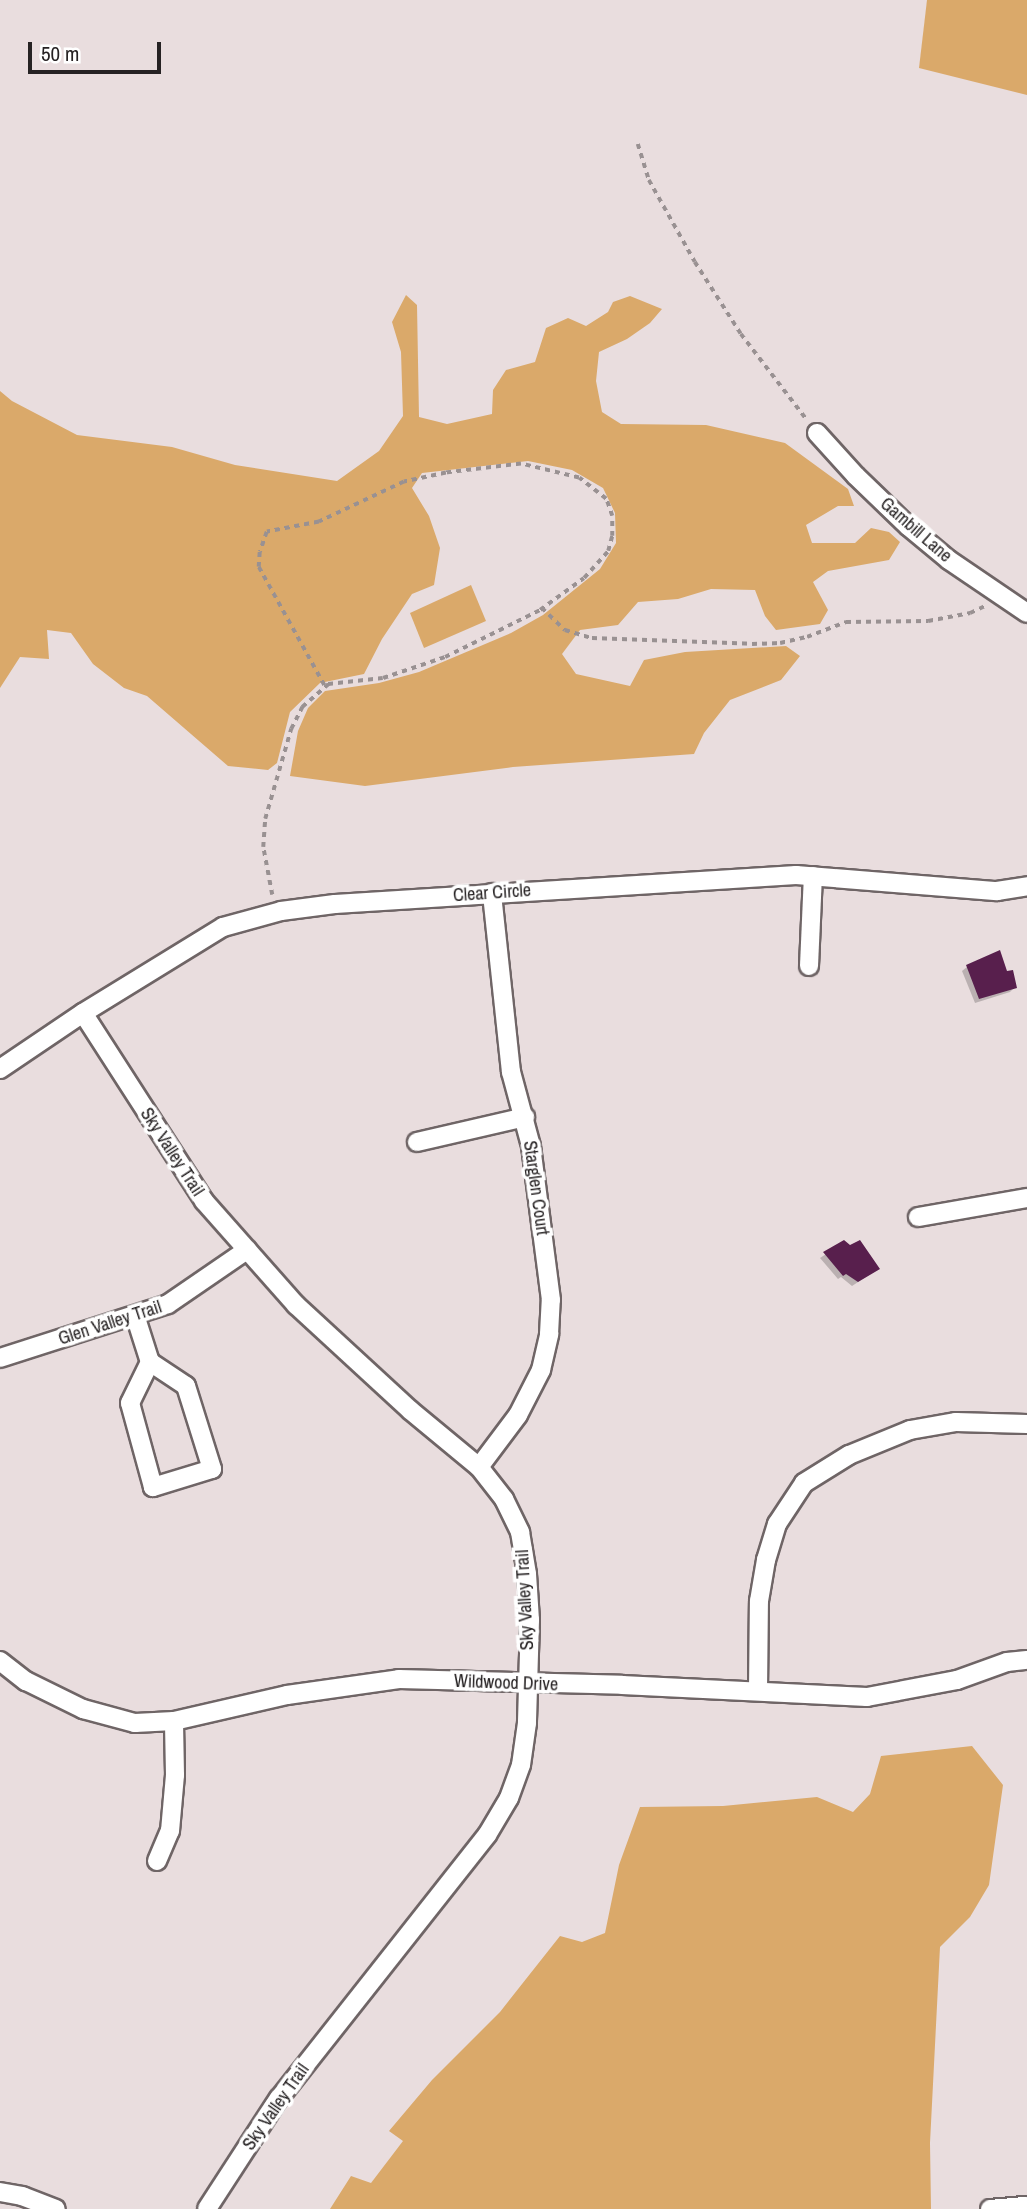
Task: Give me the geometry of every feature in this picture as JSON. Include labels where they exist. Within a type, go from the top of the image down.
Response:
[{"type":"street","name":"Gambill Lane","points":[[817,433],[856,476],[908,526],[949,560],[1027,613]]},
{"type":"street","name":"Clear Circle","points":[[0,1069],[83,1013],[223,927],[281,911],[492,893],[813,876],[997,891],[1027,886]]},
{"type":"street","points":[[809,966],[813,876]]},
{"type":"street","name":"Starglen Court","points":[[479,1467],[518,1415],[541,1370],[550,1334],[551,1300],[525,1117],[511,1072],[492,893]]},
{"type":"street","name":"Sky Valley Trail","points":[[83,1013],[204,1202],[296,1305],[410,1410],[479,1467],[505,1499],[520,1532],[527,1574],[530,1620],[527,1723],[521,1765],[509,1798],[486,1835],[279,2098],[207,2209]]},
{"type":"street","points":[[417,1142],[525,1117]]},
{"type":"street","points":[[918,1217],[1027,1198]]},
{"type":"street","name":"Glen Valley Trail","points":[[0,1358],[169,1304],[247,1251]]},
{"type":"street","points":[[135,1315],[150,1362],[186,1386],[212,1469],[153,1487],[130,1403],[150,1362]]},
{"type":"street","points":[[758,1691],[759,1601],[766,1560],[777,1524],[804,1483],[849,1455],[910,1430],[956,1422],[1027,1424]]},
{"type":"street","name":"Wildwood Drive","points":[[0,1661],[26,1681],[83,1709],[135,1723],[174,1721],[287,1695],[399,1679],[867,1697],[957,1680],[1007,1662],[1027,1660]]},
{"type":"street","points":[[157,1861],[170,1831],[175,1774],[174,1721]]},
{"type":"street","points":[[0,2192],[22,2196],[56,2209]]},
{"type":"street","points":[[990,2209],[1027,2206]]},
{"type":"path","points":[[638,144],[649,180],[695,262],[741,334],[817,433]]},
{"type":"path","points":[[272,897],[262,847],[265,819],[291,729],[302,707],[325,686],[383,678],[445,657],[508,628],[542,608],[584,578],[608,551],[612,536],[612,516],[606,499],[594,486],[566,473],[521,464],[446,473],[404,482],[319,522],[267,532],[259,567],[325,686]]},
{"type":"path","points":[[542,608],[565,630],[592,638],[752,644],[807,637],[846,622],[948,618],[970,613],[1000,596]]},
{"type":"shaded area","points":[[927,0],[1027,0],[1027,95],[919,68]]},
{"type":"shaded area","points":[[406,295],[417,305],[419,417],[447,424],[492,414],[493,390],[506,370],[535,362],[546,328],[568,318],[586,326],[608,312],[613,302],[630,296],[662,309],[650,323],[627,339],[599,352],[596,381],[602,412],[621,424],[706,425],[785,443],[848,489],[854,506],[838,506],[806,525],[812,543],[855,543],[871,528],[889,532],[900,542],[889,560],[828,571],[813,582],[828,610],[820,624],[776,630],[765,616],[755,590],[711,589],[678,599],[638,602],[618,625],[580,630],[562,654],[576,674],[630,686],[644,660],[685,652],[786,646],[800,656],[781,680],[730,700],[704,733],[694,754],[513,767],[365,786],[290,776],[298,731],[308,708],[325,691],[379,683],[419,672],[511,633],[543,615],[600,569],[616,543],[615,513],[603,488],[572,470],[528,461],[422,473],[412,488],[429,516],[440,548],[434,585],[412,594],[382,639],[364,674],[320,683],[290,712],[277,763],[268,770],[228,766],[147,696],[124,688],[93,664],[71,633],[47,630],[49,659],[20,657],[0,688],[0,391],[12,401],[77,435],[172,447],[235,465],[337,481],[379,451],[403,416],[401,352],[392,322]]},
{"type":"shaded area","points":[[471,585],[486,621],[424,648],[410,613]]},
{"type":"shaded area","points":[[972,1746],[1003,1785],[989,1885],[970,1917],[940,1947],[930,2143],[931,2209],[330,2209],[351,2176],[371,2183],[403,2141],[389,2131],[432,2080],[500,2012],[560,1936],[582,1942],[605,1933],[619,1865],[640,1807],[723,1806],[817,1797],[853,1812],[870,1794],[881,1756]]},
{"type":"building","points":[[1000,950],[1007,971],[1013,970],[1017,988],[979,999],[966,965]]},
{"type":"building","points":[[844,1240],[850,1245],[860,1240],[880,1269],[858,1282],[846,1274],[843,1276],[823,1252]]}]
